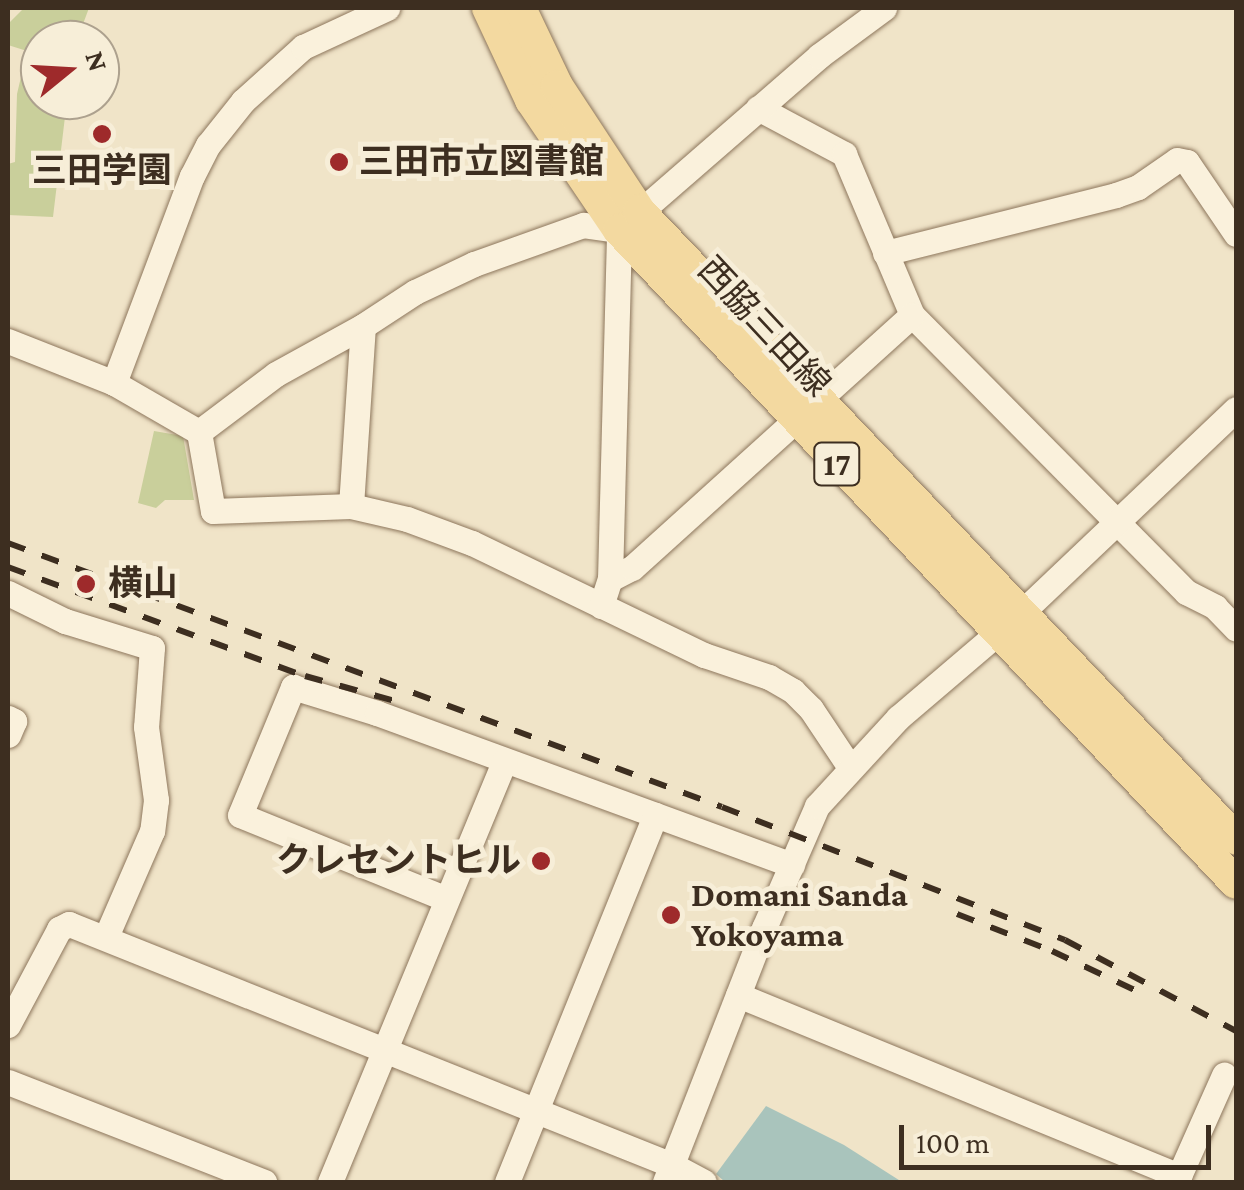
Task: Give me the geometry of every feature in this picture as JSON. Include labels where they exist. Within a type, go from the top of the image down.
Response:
[{"type":"main road","name":"西脇三田線","points":[[488,8],[531,100],[629,220],[1009,623],[1236,883]]},
{"type":"main road","name":"西脇三田線","points":[[520,8],[629,220]]},
{"type":"main road","name":"西脇三田線","points":[[1009,623],[1236,839]]},
{"type":"street","points":[[114,382],[208,145],[243,101],[303,47],[386,8]]},
{"type":"street","points":[[199,432],[276,374],[415,292],[474,264],[583,225],[629,220],[758,108],[884,8]]},
{"type":"street","points":[[758,108],[844,154],[912,316],[1121,521],[1186,592],[1215,608],[1236,629]]},
{"type":"street","points":[[885,253],[1116,195],[1177,160],[1187,162],[1236,234]]},
{"type":"street","points":[[601,606],[610,579],[629,220]]},
{"type":"street","points":[[610,579],[632,568],[912,316]]},
{"type":"street","points":[[350,506],[362,326]]},
{"type":"street","points":[[8,340],[114,382],[199,432],[213,512],[350,506],[407,519],[472,543],[601,606],[793,691],[811,709],[849,766]]},
{"type":"street","points":[[669,1174],[738,995],[818,806],[849,766],[1121,521],[1236,409]]},
{"type":"street","points":[[8,593],[65,621],[152,648],[146,727],[156,800],[152,831],[106,937]]},
{"type":"street","points":[[444,898],[240,816],[293,688],[377,713],[792,865]]},
{"type":"street","points":[[8,718],[14,720],[8,735]]},
{"type":"street","points":[[330,1182],[444,898],[504,761]]},
{"type":"street","points":[[507,1182],[655,816]]},
{"type":"street","points":[[8,1025],[60,929],[69,924],[536,1111],[669,1174],[704,1182]]},
{"type":"street","points":[[738,995],[1178,1179],[1224,1075]]},
{"type":"street","points":[[8,1082],[264,1182]]},
{"type":"green space","points":[[24,8],[89,8],[84,20],[20,20],[20,49],[8,45],[8,24]]},
{"type":"green space","points":[[20,81],[20,120],[65,120],[53,217],[8,215],[8,164],[15,162]]},
{"type":"green space","points":[[154,431],[183,436],[194,500],[165,500],[156,508],[138,503]]},
{"type":"water","points":[[766,1106],[844,1145],[902,1182],[725,1182],[716,1174]]},
{"type":"railway","points":[[8,543],[722,807],[1065,940],[1236,1031]]},
{"type":"railway","points":[[8,567],[305,676],[406,704]]},
{"type":"railway","points":[[957,914],[1052,951],[1145,995]]},
{"type":"place","name":"三田学園","points":[[102,134]]},
{"type":"place","name":"三田市立図書館","points":[[339,162]]},
{"type":"place","name":"横山","points":[[86,584]]},
{"type":"place","name":"クレセントヒル","points":[[541,861]]},
{"type":"place","name":"Domani Sanda Yokoyama","points":[[671,915]]}]
